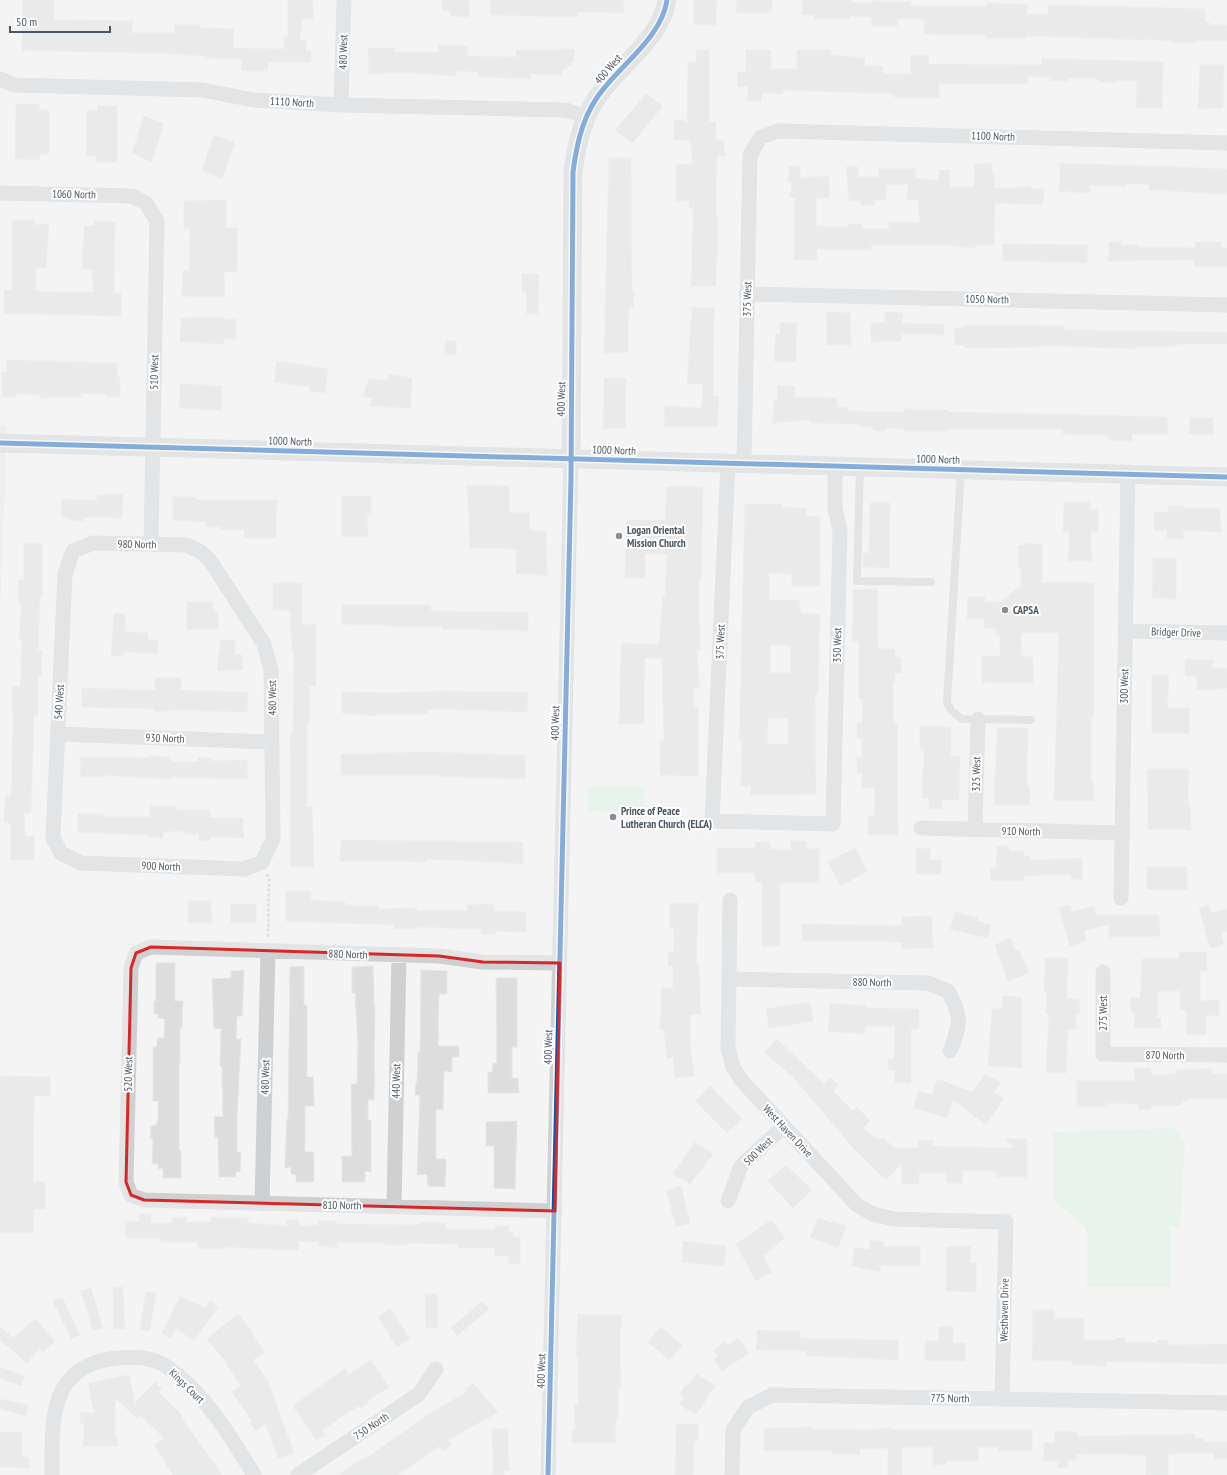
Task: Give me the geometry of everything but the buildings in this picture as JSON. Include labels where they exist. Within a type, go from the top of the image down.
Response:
[{"type":"street","name":"480 West","points":[[341,105],[344,0]]},
{"type":"street","name":"400 West","points":[[548,1475],[571,459],[573,172],[576,145],[586,117],[604,88],[652,34],[665,8],[666,0]]},
{"type":"street","name":"1110 North","points":[[0,79],[15,84],[202,90],[254,100],[341,105],[566,110],[586,117]]},
{"type":"street","name":"1100 North","points":[[761,137],[779,131],[1227,143]]},
{"type":"street","name":"375 West","points":[[761,137],[750,155],[746,294],[712,821],[833,824]]},
{"type":"street","name":"1060 North","points":[[0,193],[132,196],[146,202]]},
{"type":"street","name":"510 West","points":[[146,202],[157,221],[151,544]]},
{"type":"street","name":"1050 North","points":[[746,294],[1227,305]]},
{"type":"street","name":"1000 North","points":[[0,443],[1227,477]]},
{"type":"street","name":"350 West","points":[[833,824],[840,531],[835,508],[835,466]]},
{"type":"street","name":"300 West","points":[[1121,898],[1128,474]]},
{"type":"street","name":"980 North","points":[[73,551],[93,543],[187,545],[200,552]]},
{"type":"street","name":"540 West","points":[[61,853],[53,838],[65,574],[73,551]]},
{"type":"street","name":"480 West","points":[[200,552],[211,562],[264,644],[271,670],[273,839],[263,865]]},
{"type":"street","name":"Bridger Drive","points":[[1125,631],[1227,633]]},
{"type":"street","name":"325 West","points":[[976,829],[978,719]]},
{"type":"street","name":"930 North","points":[[58,734],[272,742]]},
{"type":"street","name":"910 North","points":[[921,828],[1122,833]]},
{"type":"street","name":"900 North","points":[[61,853],[81,863],[244,869],[263,865]]},
{"type":"street","name":"West Haven Drive","points":[[730,900],[728,1048],[733,1067],[742,1081],[857,1205],[873,1214],[893,1219],[1006,1222]]},
{"type":"street","name":"880 North","points":[[136,953],[151,947],[439,956],[483,962],[560,963]]},
{"type":"street","name":"480 West","points":[[262,1204],[268,951]]},
{"type":"street","name":"520 West","points":[[131,1195],[126,1182],[131,968],[136,953]]},
{"type":"street","name":"440 West","points":[[394,1207],[399,955]]},
{"type":"street","name":"275 West","points":[[1104,972],[1104,1054]]},
{"type":"street","name":"880 North","points":[[730,979],[928,983],[948,991],[958,1010],[959,1029],[950,1050]]},
{"type":"street","name":"870 North","points":[[1104,1054],[1227,1056]]},
{"type":"street","name":"500 West","points":[[728,1201],[741,1166],[784,1126]]},
{"type":"street","name":"810 North","points":[[131,1195],[144,1200],[555,1211]]},
{"type":"street","name":"Westhaven Drive","points":[[1002,1398],[1006,1222]]},
{"type":"street","name":"Kings Court","points":[[52,1475],[55,1414],[59,1396],[66,1381],[86,1366],[108,1359],[128,1357],[154,1361],[167,1367],[184,1380],[206,1404],[254,1475]]},
{"type":"street","name":"750 North","points":[[298,1475],[419,1394],[436,1369]]},
{"type":"street","name":"775 North","points":[[732,1475],[733,1430],[748,1407],[772,1395],[1227,1403]]},
{"type":"lane","points":[[860,466],[857,581],[931,582]]},
{"type":"lane","points":[[961,469],[947,702],[951,710],[962,719],[1031,720]]},
{"type":"path","points":[[263,865],[269,879],[268,951]]},
{"type":"highlighted area","points":[[151,947],[439,956],[483,962],[560,963],[555,1211],[144,1200],[131,1195],[126,1182],[131,968],[136,953]]},
{"type":"shaded area","points":[[0,426],[7,426],[0,615]]},
{"type":"green space","points":[[588,787],[644,787],[644,812],[588,811]]},
{"type":"green space","points":[[1173,1128],[1185,1142],[1180,1226],[1171,1226],[1171,1287],[1086,1287],[1086,1228],[1053,1199],[1053,1132]]},
{"type":"cycle path","points":[[548,1475],[571,478],[573,172],[579,138],[592,106],[613,77],[651,36],[664,13],[667,0]]},
{"type":"cycle path","points":[[0,443],[1227,477]]},
{"type":"place","name":"Logan Oriental Mission Church","points":[[619,536]]},
{"type":"place","name":"CAPSA","points":[[1005,610]]},
{"type":"place","name":"Prince of Peace Lutheran Church (ELCA)","points":[[613,817]]}]
